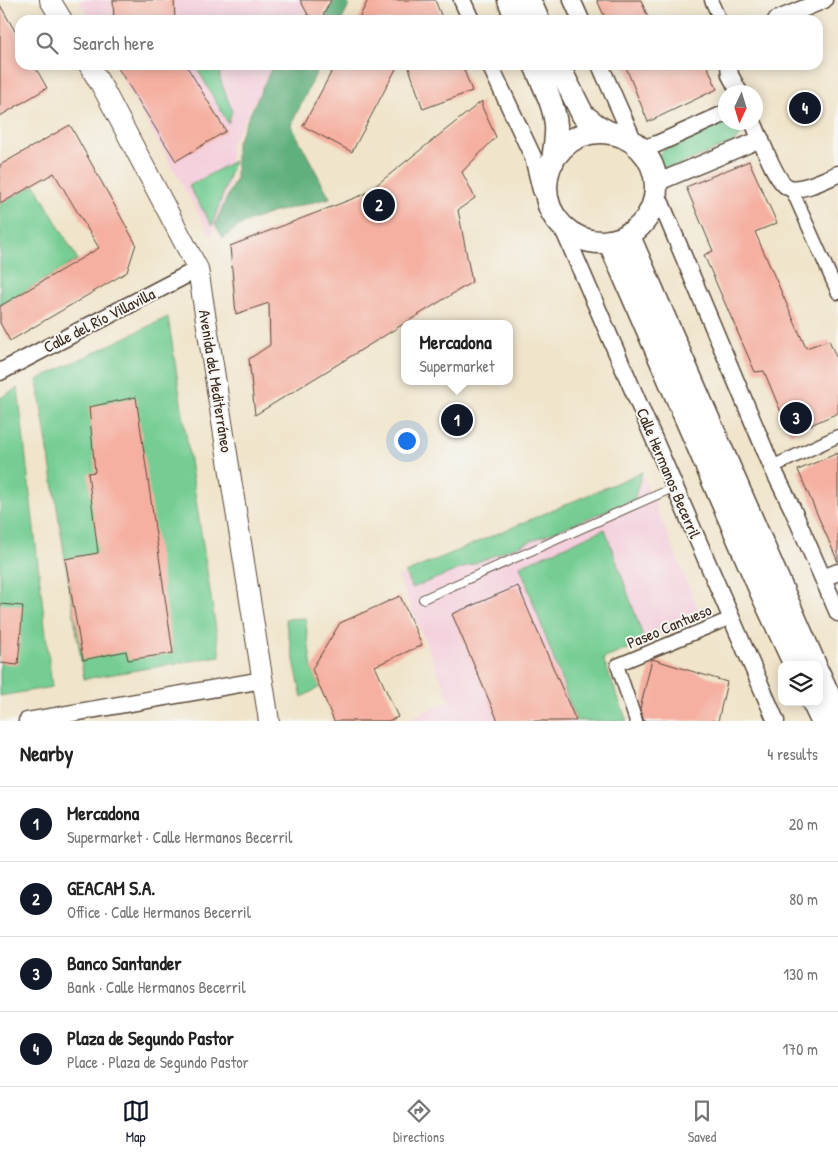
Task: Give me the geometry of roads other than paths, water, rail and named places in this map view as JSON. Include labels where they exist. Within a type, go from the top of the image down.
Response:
[{"type":"main road","points":[[509,0],[515,15]]},
{"type":"main road","points":[[529,0],[536,15]]},
{"type":"main road","name":"Calle Hermanos Becerril","points":[[537,70],[550,100],[556,126],[553,161],[547,179],[548,198],[555,217],[572,233],[586,239],[619,237]]},
{"type":"main road","name":"Calle Hermanos Becerril","points":[[560,70],[583,115],[597,126],[626,138],[635,144],[649,160],[656,187]]},
{"type":"main road","name":"Calle Hermanos Becerril","points":[[553,161],[562,148],[581,136],[595,132],[610,133]]},
{"type":"main road","points":[[619,237],[636,228],[646,218],[652,205],[656,187]]},
{"type":"main road","points":[[619,237],[763,596],[793,661]]},
{"type":"main road","points":[[619,237],[813,661]]},
{"type":"main road","points":[[823,683],[838,716]]},
{"type":"main road","points":[[815,706],[822,721]]},
{"type":"street","points":[[50,0],[59,15]]},
{"type":"street","points":[[462,0],[468,15]]},
{"type":"street","points":[[572,0],[579,15]]},
{"type":"street","points":[[711,0],[718,15]]},
{"type":"street","points":[[788,15],[824,0]]},
{"type":"street","name":"Avenida del Mediterráneo","points":[[92,70],[198,269],[269,721]]},
{"type":"street","name":"Calle Hermanos Becerril","points":[[492,70],[533,158],[541,190],[548,198]]},
{"type":"street","name":"Calle Hermanos Becerril","points":[[602,70],[635,144]]},
{"type":"street","points":[[730,70],[735,85]]},
{"type":"street","points":[[635,144],[647,146],[657,144],[718,117]]},
{"type":"street","points":[[757,130],[784,186],[791,188],[805,187],[838,174]]},
{"type":"street","points":[[656,187],[761,138]]},
{"type":"street","name":"Calle Hermanos Becerril","points":[[656,187],[772,467],[838,613]]},
{"type":"street","points":[[791,188],[838,293]]},
{"type":"street","name":"Calle Hermanos Becerril","points":[[562,224],[776,721]]},
{"type":"street","name":"Calle del Río Villavilla","points":[[0,372],[198,269]]},
{"type":"street","points":[[772,467],[838,436]]},
{"type":"street","points":[[823,578],[838,572]]},
{"type":"street","name":"Paseo Cantueso","points":[[636,721],[618,665],[731,618]]},
{"type":"street","points":[[28,721],[60,718],[263,680]]},
{"type":"lane","points":[[423,599],[675,487]]},
{"type":"place","name":"Plaza de Segundo Pastor","points":[[805,108]]},
{"type":"place","name":"GEACAM S.A.","points":[[379,205]]},
{"type":"place","name":"Banco Santander","points":[[796,418]]},
{"type":"place","name":"Mercadona","points":[[457,420]]}]
